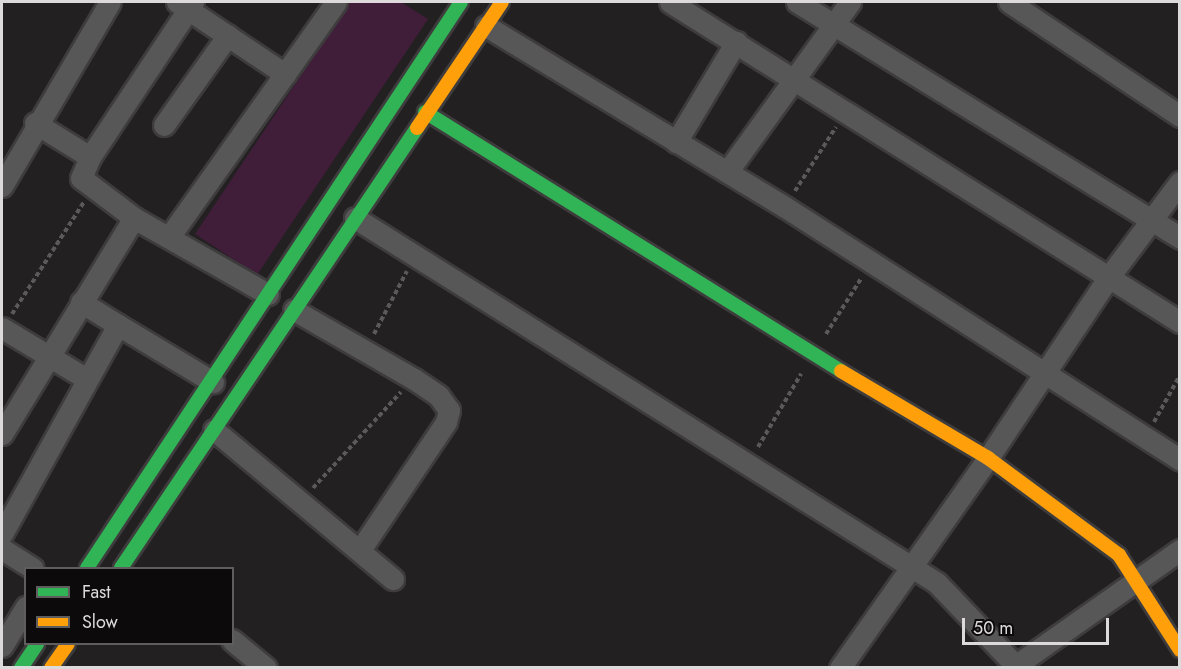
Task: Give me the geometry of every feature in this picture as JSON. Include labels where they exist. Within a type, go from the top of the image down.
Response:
[{"type":"main road","points":[[88,567],[213,382],[268,294],[461,2]]},
{"type":"main road","points":[[130,565],[214,430],[425,112],[502,2]]},
{"type":"main road","points":[[425,112],[765,326],[988,458],[1106,544],[1125,562],[1135,582],[1179,650]]},
{"type":"main road","points":[[21,668],[36,645]]},
{"type":"main road","points":[[51,668],[67,645]]},
{"type":"street","points":[[2,186],[35,123],[110,2]]},
{"type":"street","points":[[169,237],[336,2]]},
{"type":"street","points":[[670,2],[1179,322]]},
{"type":"street","points":[[797,2],[1179,238]]},
{"type":"street","points":[[727,172],[792,79],[850,2]]},
{"type":"street","points":[[1009,2],[1179,116]]},
{"type":"street","points":[[268,294],[134,218],[81,178],[90,157],[186,4],[285,74]]},
{"type":"street","points":[[486,26],[785,207],[1179,460]]},
{"type":"street","points":[[164,125],[228,35]]},
{"type":"street","points":[[676,142],[736,42]]},
{"type":"street","points":[[35,123],[90,157]]},
{"type":"street","points":[[844,666],[910,567],[988,458],[1108,278],[1179,182]]},
{"type":"street","points":[[2,434],[48,355],[134,218]]},
{"type":"street","points":[[355,218],[949,593],[1015,666],[1179,550]]},
{"type":"street","points":[[81,302],[213,382]]},
{"type":"street","points":[[294,310],[366,349],[414,379],[445,401],[449,414],[360,550]]},
{"type":"street","points":[[2,534],[118,325]]},
{"type":"street","points":[[2,328],[87,379]]},
{"type":"street","points":[[214,430],[393,579]]},
{"type":"street","points":[[2,549],[31,567]]},
{"type":"street","points":[[2,646],[24,610]]},
{"type":"street","points":[[234,642],[267,668]]},
{"type":"path","points":[[785,207],[845,111]]},
{"type":"path","points":[[2,328],[93,189]]},
{"type":"path","points":[[366,349],[416,255]]},
{"type":"path","points":[[1146,437],[1179,375]]},
{"type":"path","points":[[301,501],[414,379]]},
{"type":"shaded area","points":[[350,2],[401,2],[428,19],[257,275],[195,234]]},
{"type":"traffic: fast","points":[[88,567],[461,2]]},
{"type":"traffic: fast","points":[[425,112],[841,371]]},
{"type":"traffic: fast","points":[[122,567],[417,128]]},
{"type":"traffic: fast","points":[[21,668],[36,645]]},
{"type":"traffic: slow","points":[[417,128],[502,2]]},
{"type":"traffic: slow","points":[[841,371],[988,458],[1119,555],[1180,650]]},
{"type":"traffic: slow","points":[[51,668],[67,645]]}]
